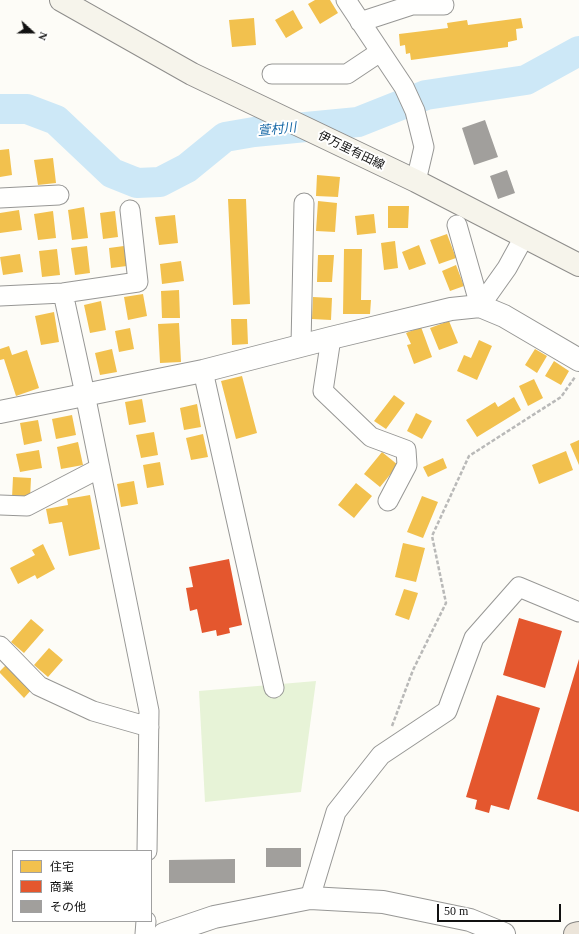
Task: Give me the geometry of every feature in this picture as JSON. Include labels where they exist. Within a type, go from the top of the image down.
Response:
[{"type":"highway","points":[[575,934],[579,933]]},
{"type":"main road","name":"伊万里有田線","points":[[61,0],[192,74],[416,182],[579,265]]},
{"type":"street","points":[[346,0],[404,87],[415,111],[424,147],[416,182]]},
{"type":"street","points":[[360,22],[412,5],[444,5]]},
{"type":"street","points":[[272,74],[347,74],[380,52]]},
{"type":"street","points":[[0,198],[59,195]]},
{"type":"street","points":[[301,345],[304,203]]},
{"type":"street","points":[[0,296],[63,293],[138,282],[130,210]]},
{"type":"street","points":[[457,224],[480,306]]},
{"type":"street","points":[[480,306],[507,268],[524,237]]},
{"type":"street","points":[[63,293],[150,712],[147,850]]},
{"type":"street","points":[[0,412],[203,371],[301,345],[451,309],[480,306],[504,316],[579,360]]},
{"type":"street","points":[[331,338],[323,391],[371,437],[406,450],[407,465],[388,501]]},
{"type":"street","points":[[203,371],[274,688]]},
{"type":"street","points":[[0,504],[27,506],[100,468]]},
{"type":"street","points":[[310,898],[336,812],[381,755],[447,711],[474,638],[519,587],[579,612]]},
{"type":"street","points":[[0,646],[39,686],[93,711],[149,727]]},
{"type":"street","points":[[164,934],[214,917],[310,898],[383,902],[470,920],[504,934]]},
{"type":"street","points":[[145,934],[146,922]]},
{"type":"path","points":[[392,727],[413,670],[446,603],[432,536],[469,456],[561,397],[579,372]]},
{"type":"green space","points":[[316,681],[301,792],[205,802],[199,691]]},
{"type":"building: 住宅","points":[[315,0],[330,0],[338,13],[320,24],[308,4]]},
{"type":"building: 住宅","points":[[293,10],[303,28],[286,38],[275,20]]},
{"type":"building: 住宅","points":[[254,18],[256,45],[232,47],[229,20]]},
{"type":"building: 住宅","points":[[521,18],[523,28],[516,29],[517,40],[508,42],[508,47],[411,60],[410,53],[406,54],[405,45],[400,46],[399,34],[448,28],[447,23],[467,20],[468,25]]},
{"type":"building: 住宅","points":[[9,149],[12,175],[0,177],[0,150]]},
{"type":"building: 住宅","points":[[53,158],[56,183],[38,185],[34,160]]},
{"type":"building: 住宅","points":[[317,175],[340,177],[338,197],[316,196]]},
{"type":"building: 住宅","points":[[228,199],[246,199],[250,304],[233,305]]},
{"type":"building: 住宅","points":[[318,201],[337,203],[335,232],[316,231]]},
{"type":"building: 住宅","points":[[388,206],[409,206],[408,228],[388,228]]},
{"type":"building: 住宅","points":[[84,207],[88,238],[72,240],[68,210]]},
{"type":"building: 住宅","points":[[19,210],[22,230],[0,233],[0,213]]},
{"type":"building: 住宅","points":[[53,211],[56,238],[38,240],[34,214]]},
{"type":"building: 住宅","points":[[115,211],[118,237],[103,239],[100,213]]},
{"type":"building: 住宅","points":[[374,214],[376,233],[357,235],[355,216]]},
{"type":"building: 住宅","points":[[175,215],[178,243],[159,245],[155,217]]},
{"type":"building: 住宅","points":[[447,234],[456,258],[439,264],[430,240]]},
{"type":"building: 住宅","points":[[395,241],[398,268],[384,270],[381,243]]},
{"type":"building: 住宅","points":[[419,245],[426,264],[409,270],[402,252]]},
{"type":"building: 住宅","points":[[87,246],[90,273],[75,275],[71,248]]},
{"type":"building: 住宅","points":[[124,246],[127,266],[111,268],[109,248]]},
{"type":"building: 住宅","points":[[57,249],[60,275],[42,277],[39,251]]},
{"type":"building: 住宅","points":[[344,249],[362,249],[361,300],[371,300],[370,314],[343,314]]},
{"type":"building: 住宅","points":[[20,254],[23,272],[3,275],[0,257]]},
{"type":"building: 住宅","points":[[318,255],[334,255],[332,282],[317,282]]},
{"type":"building: 住宅","points":[[181,261],[184,281],[162,284],[160,264]]},
{"type":"building: 住宅","points":[[456,265],[464,286],[450,291],[442,271]]},
{"type":"building: 住宅","points":[[179,290],[180,318],[162,318],[161,291]]},
{"type":"building: 住宅","points":[[143,294],[147,316],[128,320],[124,297]]},
{"type":"building: 住宅","points":[[313,297],[332,298],[331,320],[312,319]]},
{"type":"building: 住宅","points":[[101,301],[106,330],[90,333],[84,305]]},
{"type":"building: 住宅","points":[[54,312],[59,342],[41,345],[35,316]]},
{"type":"building: 住宅","points":[[231,319],[247,319],[248,344],[232,345]]},
{"type":"building: 住宅","points":[[449,321],[458,343],[439,350],[430,328]]},
{"type":"building: 住宅","points":[[179,323],[181,362],[160,363],[158,324]]},
{"type":"building: 住宅","points":[[421,327],[432,357],[414,364],[407,345],[411,344],[406,333]]},
{"type":"building: 住宅","points":[[130,328],[134,349],[119,352],[115,331]]},
{"type":"building: 住宅","points":[[479,340],[492,346],[477,380],[457,371],[464,355],[471,358]]},
{"type":"building: 住宅","points":[[9,346],[12,355],[27,350],[39,388],[16,396],[4,359],[0,360],[0,349]]},
{"type":"building: 住宅","points":[[112,349],[117,372],[100,375],[95,353]]},
{"type":"building: 住宅","points":[[535,349],[547,356],[537,373],[525,365]]},
{"type":"building: 住宅","points":[[554,361],[569,371],[561,385],[545,376]]},
{"type":"building: 住宅","points":[[242,376],[257,433],[236,439],[221,381]]},
{"type":"building: 住宅","points":[[534,379],[543,398],[528,406],[519,386]]},
{"type":"building: 住宅","points":[[394,395],[405,403],[386,429],[374,421]]},
{"type":"building: 住宅","points":[[514,397],[521,410],[477,437],[466,420],[495,402],[498,407]]},
{"type":"building: 住宅","points":[[142,399],[146,422],[129,425],[125,402]]},
{"type":"building: 住宅","points":[[197,404],[201,427],[184,430],[180,408]]},
{"type":"building: 住宅","points":[[416,413],[432,421],[422,439],[407,431]]},
{"type":"building: 住宅","points":[[72,415],[76,435],[56,439],[52,419]]},
{"type":"building: 住宅","points":[[38,420],[42,441],[24,445],[20,423]]},
{"type":"building: 住宅","points":[[154,432],[158,455],[141,458],[136,435]]},
{"type":"building: 住宅","points":[[203,434],[208,457],[191,460],[186,438]]},
{"type":"building: 住宅","points":[[579,440],[579,465],[570,444]]},
{"type":"building: 住宅","points":[[78,442],[83,465],[61,469],[57,447]]},
{"type":"building: 住宅","points":[[39,450],[42,468],[20,472],[16,454]]},
{"type":"building: 住宅","points":[[566,451],[573,470],[539,484],[532,465]]},
{"type":"building: 住宅","points":[[382,452],[398,465],[380,487],[364,474]]},
{"type":"building: 住宅","points":[[443,458],[447,468],[428,477],[423,467]]},
{"type":"building: 住宅","points":[[160,462],[164,485],[147,488],[143,465]]},
{"type":"building: 住宅","points":[[13,477],[31,478],[30,499],[12,498]]},
{"type":"building: 住宅","points":[[134,481],[138,504],[121,507],[117,484]]},
{"type":"building: 住宅","points":[[356,483],[372,496],[354,518],[338,505]]},
{"type":"building: 住宅","points":[[90,495],[100,549],[69,556],[62,522],[49,524],[46,509],[68,505],[67,499]]},
{"type":"building: 住宅","points":[[422,496],[438,502],[423,538],[407,532]]},
{"type":"building: 住宅","points":[[403,543],[425,548],[416,582],[395,577]]},
{"type":"building: 住宅","points":[[43,544],[55,569],[37,579],[35,575],[18,584],[10,568],[35,555],[32,550]]},
{"type":"building: 住宅","points":[[404,589],[418,593],[409,620],[395,615]]},
{"type":"building: 住宅","points":[[31,619],[44,630],[24,653],[11,642]]},
{"type":"building: 住宅","points":[[49,648],[63,660],[48,677],[34,665]]},
{"type":"building: 住宅","points":[[7,664],[32,689],[24,698],[0,673],[0,671]]},
{"type":"building: 商業","points":[[229,559],[242,625],[229,628],[230,633],[217,636],[216,630],[202,633],[197,609],[190,611],[186,588],[193,587],[189,567]]},
{"type":"building: 商業","points":[[519,618],[562,631],[545,688],[503,675]]},
{"type":"building: 商業","points":[[579,659],[579,812],[537,799]]},
{"type":"building: 商業","points":[[497,695],[540,708],[509,810],[491,805],[489,813],[475,809],[477,800],[466,797]]},
{"type":"building: その他","points":[[485,120],[498,157],[474,165],[462,128]]},
{"type":"building: その他","points":[[507,170],[515,193],[498,199],[490,176]]},
{"type":"building: その他","points":[[266,848],[301,848],[301,867],[266,867]]},
{"type":"building: その他","points":[[235,859],[235,883],[169,883],[169,860]]},
{"type":"waterway","name":"萱村川","points":[[0,109],[27,109],[56,120],[112,173],[137,183],[160,182],[187,168],[225,137],[254,132],[358,122],[426,95],[526,80],[579,51]]}]
